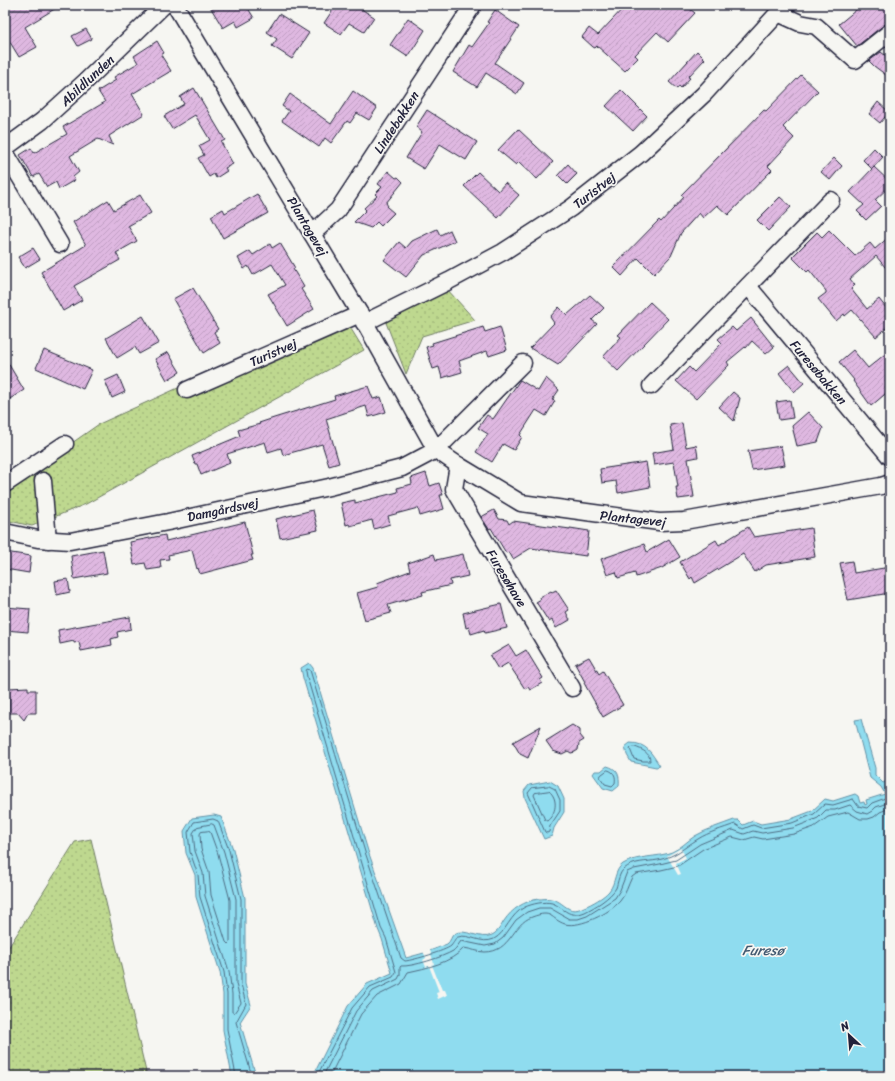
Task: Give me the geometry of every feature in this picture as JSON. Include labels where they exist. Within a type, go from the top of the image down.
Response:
[{"type":"street","name":"Abildlunden","points":[[5,148],[42,121],[86,82],[164,5]]},
{"type":"street","name":"Plantagevej","points":[[175,5],[362,318],[436,450],[458,465],[521,503],[659,522],[691,520],[881,486],[890,482]]},
{"type":"street","name":"Lindebakken","points":[[312,234],[338,210],[473,5]]},
{"type":"street","points":[[781,9],[800,22],[816,26],[855,60],[890,32]]},
{"type":"street","name":"Turistvej","points":[[187,390],[449,281],[503,252],[571,208],[641,153],[704,94],[781,9]]},
{"type":"street","points":[[5,152],[60,244]]},
{"type":"street","points":[[651,386],[831,200]]},
{"type":"street","name":"Furesøbakken","points":[[748,286],[890,458]]},
{"type":"street","points":[[436,450],[522,363]]},
{"type":"street","points":[[5,484],[65,444]]},
{"type":"street","name":"Damgårdsvej","points":[[5,532],[38,539],[70,541],[168,522],[402,468],[436,450]]},
{"type":"street","name":"Furesøhave","points":[[458,465],[454,489],[572,688]]},
{"type":"street","points":[[43,481],[48,540]]},
{"type":"green space","points":[[446,288],[475,320],[422,336],[406,374],[385,320]]},
{"type":"green space","points":[[348,324],[364,350],[86,504],[32,526],[5,520],[5,490],[35,468],[73,447],[72,443],[99,424],[178,388],[183,397],[195,390]]},
{"type":"green space","points":[[91,839],[147,1076],[5,1076],[5,953],[75,842]]},
{"type":"water","name":"Furesø","points":[[309,663],[313,668],[368,851],[406,958],[447,944],[453,935],[458,932],[483,936],[492,935],[498,931],[507,917],[515,909],[534,900],[556,900],[566,907],[574,910],[587,906],[601,898],[609,891],[616,873],[623,864],[635,859],[672,852],[692,838],[709,829],[734,820],[738,820],[743,825],[753,821],[761,824],[791,819],[812,811],[825,799],[833,801],[855,794],[858,796],[860,803],[864,802],[865,805],[867,804],[866,800],[885,794],[881,787],[870,778],[855,720],[861,719],[875,768],[875,775],[883,783],[887,781],[890,773],[890,1076],[313,1076],[348,1006],[367,984],[392,973],[303,678],[301,668]]},
{"type":"water","points":[[630,743],[636,743],[645,747],[660,766],[656,767],[631,762],[625,747]]},
{"type":"water","points":[[607,766],[614,769],[619,776],[619,786],[613,791],[603,788],[593,774],[595,771],[601,771]]},
{"type":"water","points":[[550,781],[558,786],[564,799],[564,812],[554,828],[552,836],[544,839],[525,798],[524,791],[529,785]]},
{"type":"water","points":[[214,815],[221,817],[233,849],[245,898],[245,984],[251,1005],[240,1022],[256,1076],[232,1076],[223,1030],[223,994],[220,972],[196,897],[195,875],[186,853],[184,831],[192,818]]},
{"type":"pier","points":[[681,848],[686,858],[676,863],[681,874],[678,875],[667,856]]},
{"type":"pier","points":[[443,943],[444,945],[430,950],[434,964],[432,965],[442,990],[445,990],[447,995],[438,999],[436,993],[439,992],[429,966],[426,967],[423,960],[426,958],[423,951]]},
{"type":"building","points":[[5,5],[61,5],[25,27],[37,47],[19,57],[5,34]]},
{"type":"building","points":[[209,5],[246,5],[254,18],[238,27],[235,21],[223,28]]},
{"type":"building","points":[[336,5],[355,5],[374,17],[364,32],[349,23],[341,34],[324,23]]},
{"type":"building","points":[[626,5],[685,5],[695,13],[668,42],[657,32],[635,55],[638,58],[625,71],[597,46],[595,48],[593,47],[582,37],[589,28],[598,35]]},
{"type":"building","points":[[862,5],[890,5],[890,23],[884,25],[857,46],[839,24]]},
{"type":"building","points":[[495,10],[519,27],[495,63],[524,83],[517,94],[486,73],[477,87],[453,72],[469,45],[472,47],[489,23],[487,22]]},
{"type":"building","points":[[279,14],[309,33],[292,59],[272,46],[277,39],[267,32]]},
{"type":"building","points":[[408,18],[425,30],[408,57],[390,45]]},
{"type":"building","points":[[86,29],[92,39],[78,46],[72,36]]},
{"type":"building","points":[[157,41],[164,53],[161,55],[171,71],[132,94],[144,114],[109,136],[113,145],[98,139],[70,156],[79,172],[73,177],[75,180],[59,189],[56,182],[47,187],[39,174],[33,177],[20,155],[31,148],[34,153],[67,134],[63,127],[105,102],[98,91],[116,80],[114,77],[138,63],[134,56]]},
{"type":"building","points":[[697,51],[705,59],[688,77],[690,78],[681,88],[679,86],[677,89],[669,82]]},
{"type":"building","points":[[881,52],[890,59],[890,78],[869,61]]},
{"type":"building","points":[[801,75],[818,91],[783,127],[794,138],[768,166],[772,170],[728,215],[717,205],[703,218],[699,213],[681,233],[671,256],[654,274],[638,258],[622,276],[613,267],[659,220],[661,222],[684,197],[681,195],[764,110],[766,111]]},
{"type":"building","points":[[194,88],[225,140],[221,142],[233,164],[225,168],[227,171],[216,178],[214,174],[209,177],[198,158],[204,155],[199,146],[210,140],[195,115],[172,129],[164,116],[184,104],[180,97]]},
{"type":"building","points":[[621,90],[647,116],[633,131],[606,106]]},
{"type":"building","points":[[353,91],[377,108],[369,120],[357,113],[350,123],[347,121],[331,143],[325,138],[319,147],[282,121],[289,111],[282,106],[290,94],[331,124]]},
{"type":"building","points":[[878,102],[889,112],[880,123],[869,114]]},
{"type":"building","points":[[427,110],[477,142],[466,160],[440,144],[424,169],[406,158],[422,132],[416,127]]},
{"type":"building","points":[[518,129],[553,162],[537,179],[519,162],[516,165],[498,150]]},
{"type":"building","points":[[874,148],[883,157],[872,169],[863,160]]},
{"type":"building","points":[[834,158],[842,166],[830,180],[821,172]]},
{"type":"building","points":[[568,164],[577,174],[567,184],[558,175]]},
{"type":"building","points":[[874,167],[890,182],[890,186],[875,200],[881,206],[866,220],[857,211],[864,205],[850,192]]},
{"type":"building","points":[[388,171],[403,182],[386,203],[388,206],[387,207],[394,213],[381,226],[377,222],[371,228],[354,222],[366,210],[364,208],[377,196],[375,194],[382,187],[378,184]]},
{"type":"building","points":[[478,172],[498,191],[505,183],[519,195],[498,218],[464,186]]},
{"type":"building","points":[[257,194],[268,213],[223,238],[211,216],[223,209],[225,213]]},
{"type":"building","points":[[140,195],[151,213],[128,226],[137,241],[116,253],[120,260],[74,286],[82,300],[63,311],[41,272],[86,245],[73,222],[108,200],[114,210]]},
{"type":"building","points":[[780,197],[791,207],[768,231],[757,220]]},
{"type":"building","points":[[437,229],[440,235],[450,230],[455,241],[424,255],[406,277],[384,260],[399,242],[406,248],[412,241]]},
{"type":"building","points":[[829,230],[855,256],[870,243],[875,249],[890,236],[890,273],[876,256],[850,279],[855,285],[851,289],[867,309],[879,299],[890,313],[890,325],[876,337],[852,310],[845,316],[844,314],[836,321],[818,299],[826,293],[826,291],[809,270],[807,272],[792,257],[817,232],[822,237]]},
{"type":"building","points":[[280,243],[304,287],[301,289],[314,309],[287,326],[268,294],[285,285],[272,264],[253,275],[248,266],[244,269],[238,258],[250,251],[253,255],[270,244],[272,248]]},
{"type":"building","points":[[33,248],[40,259],[25,268],[18,257]]},
{"type":"building","points":[[193,288],[218,329],[214,332],[220,343],[204,353],[173,299]]},
{"type":"building","points":[[590,295],[604,308],[592,320],[597,324],[558,365],[530,348],[554,323],[550,317],[559,307],[567,315]]},
{"type":"building","points":[[650,302],[668,319],[618,371],[603,357],[621,337],[618,335]]},
{"type":"building","points":[[143,316],[159,343],[139,354],[135,347],[117,358],[106,338]]},
{"type":"building","points":[[751,318],[774,347],[766,354],[752,341],[746,348],[745,347],[727,362],[729,365],[696,399],[676,381],[689,367],[694,372],[722,343],[718,339],[732,327],[736,331]]},
{"type":"building","points":[[483,327],[485,332],[500,327],[507,350],[489,356],[487,351],[459,361],[462,372],[442,378],[439,367],[433,369],[426,347],[433,345],[432,343]]},
{"type":"building","points":[[44,350],[92,370],[83,389],[36,368]]},
{"type":"building","points":[[853,350],[868,368],[890,350],[890,390],[871,406],[853,381],[854,380],[839,362]]},
{"type":"building","points":[[168,352],[180,372],[167,380],[155,359]]},
{"type":"building","points":[[5,358],[24,390],[5,402]]},
{"type":"building","points":[[789,365],[804,383],[794,392],[779,373]]},
{"type":"building","points":[[118,375],[125,392],[112,398],[105,381]]},
{"type":"building","points":[[546,378],[559,390],[552,400],[555,401],[546,416],[536,410],[520,435],[522,437],[514,450],[503,444],[492,462],[476,452],[488,434],[478,428],[487,415],[493,419],[520,380],[538,391]]},
{"type":"building","points":[[368,386],[373,399],[381,397],[386,412],[369,417],[366,406],[326,419],[339,463],[329,466],[322,444],[283,455],[281,448],[268,452],[265,442],[227,454],[230,463],[201,475],[197,464],[195,464],[192,456],[240,436],[238,430],[335,399],[334,396]]},
{"type":"building","points":[[733,392],[740,398],[734,421],[719,407]]},
{"type":"building","points":[[790,400],[793,418],[779,420],[776,402]]},
{"type":"building","points":[[808,412],[823,428],[818,442],[797,446],[792,426]]},
{"type":"building","points":[[682,423],[686,447],[696,445],[698,457],[688,459],[694,497],[678,499],[676,487],[678,487],[674,462],[654,465],[652,453],[674,449],[670,425]]},
{"type":"building","points":[[781,446],[785,465],[752,470],[748,451]]},
{"type":"building","points":[[646,462],[650,487],[618,493],[616,481],[602,483],[600,469]]},
{"type":"building","points":[[426,473],[430,486],[439,483],[443,495],[440,495],[444,509],[420,516],[418,508],[388,516],[390,524],[374,529],[372,520],[350,526],[349,524],[346,525],[341,503],[355,500],[355,503],[398,492],[397,488],[412,484],[411,478]]},
{"type":"building","points":[[313,510],[318,530],[280,538],[276,519]]},
{"type":"building","points":[[494,510],[499,519],[507,520],[509,524],[513,521],[589,531],[586,556],[531,548],[513,559],[509,552],[506,553],[491,528],[489,529],[481,517]]},
{"type":"building","points":[[245,522],[253,560],[200,574],[198,568],[197,569],[192,550],[168,555],[169,559],[160,560],[161,568],[147,570],[145,563],[134,565],[130,542],[165,535],[166,541]]},
{"type":"building","points":[[748,527],[754,537],[811,528],[815,557],[766,565],[755,572],[743,554],[695,583],[692,577],[690,579],[680,562],[716,540],[719,545]]},
{"type":"building","points":[[669,539],[680,557],[662,568],[636,577],[635,573],[618,578],[616,572],[607,575],[601,559],[644,544],[647,552]]},
{"type":"building","points":[[103,550],[107,573],[74,579],[71,556]]},
{"type":"building","points":[[5,552],[31,556],[29,573],[5,569]]},
{"type":"building","points":[[434,554],[436,560],[463,554],[468,576],[450,580],[451,585],[422,592],[423,595],[388,605],[391,613],[365,620],[357,593],[378,587],[377,583],[410,571],[408,563]]},
{"type":"building","points":[[852,561],[854,573],[890,567],[890,593],[848,600],[840,563]]},
{"type":"building","points":[[68,579],[70,592],[57,595],[55,581]]},
{"type":"building","points":[[556,590],[569,610],[566,612],[570,620],[556,628],[552,620],[549,622],[536,602],[541,599],[540,597]]},
{"type":"building","points":[[501,604],[507,628],[485,633],[484,630],[471,634],[469,627],[466,628],[463,613]]},
{"type":"building","points":[[5,607],[30,609],[28,632],[5,630]]},
{"type":"building","points":[[130,617],[131,629],[117,632],[118,637],[111,639],[112,645],[81,651],[79,642],[74,643],[74,641],[60,644],[58,630]]},
{"type":"building","points":[[509,645],[516,656],[526,650],[543,678],[540,680],[542,683],[530,690],[528,687],[525,689],[508,663],[498,669],[490,656]]},
{"type":"building","points":[[589,657],[599,674],[603,671],[623,705],[603,717],[575,664]]},
{"type":"building","points":[[28,687],[28,690],[36,690],[36,713],[28,713],[24,720],[18,713],[9,713],[9,688]]},
{"type":"building","points":[[572,725],[580,730],[580,735],[584,740],[579,743],[578,750],[571,753],[568,751],[562,754],[553,751],[546,741]]},
{"type":"building","points":[[541,726],[528,758],[520,754],[513,742]]}]
